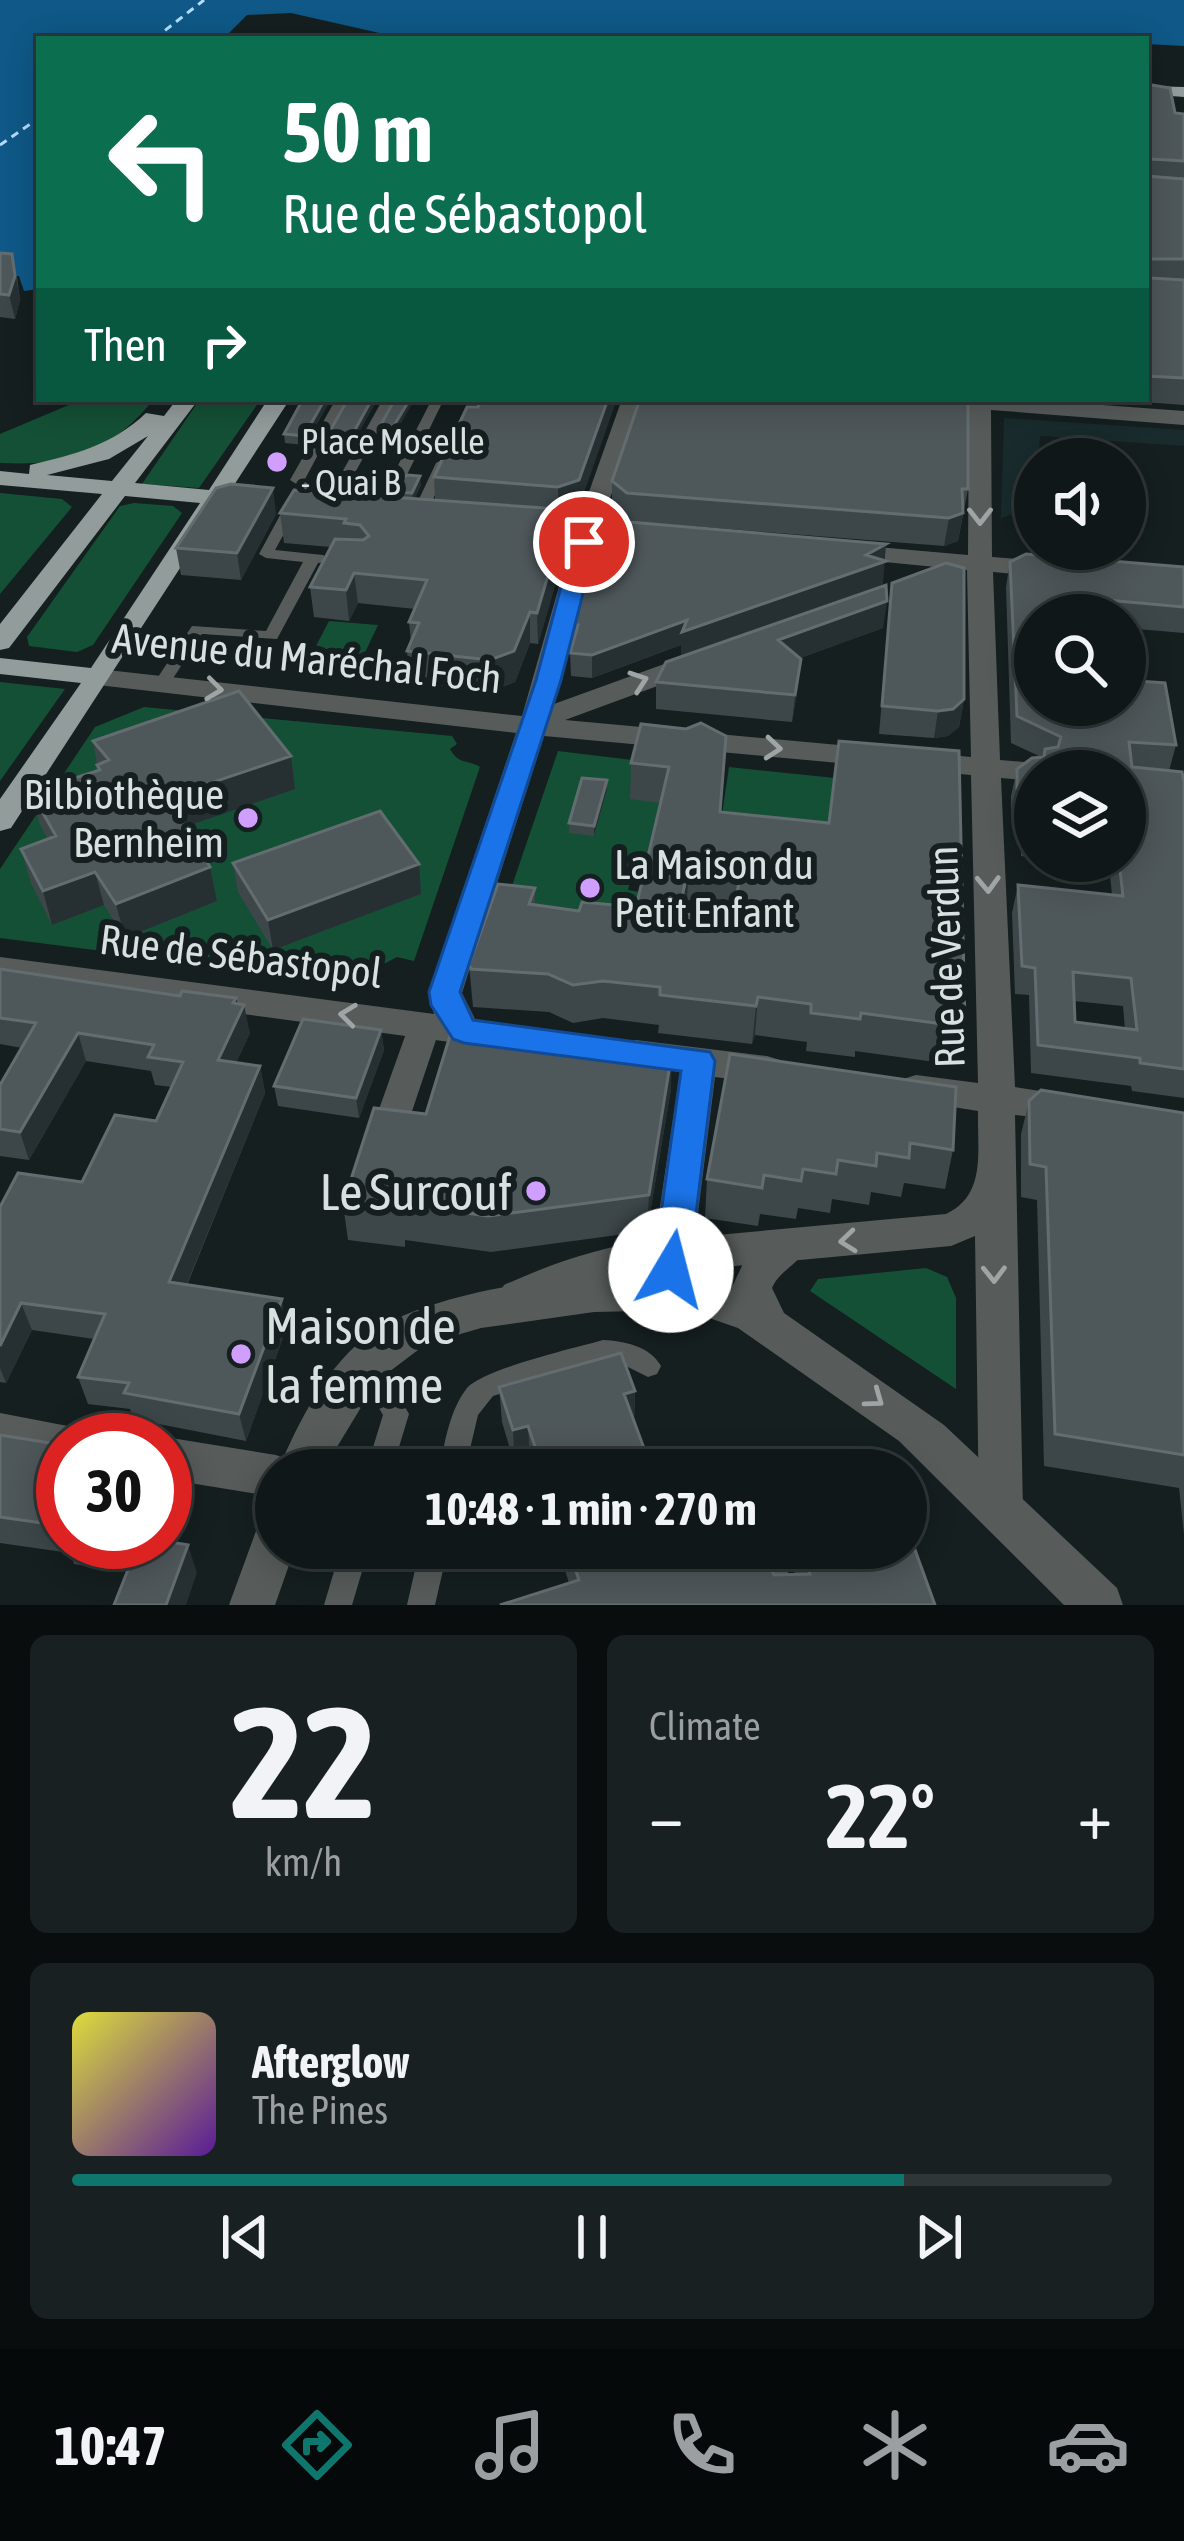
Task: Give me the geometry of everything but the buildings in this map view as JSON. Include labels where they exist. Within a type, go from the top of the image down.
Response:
[{"type":"main road","points":[[1149,90],[1184,92]]},
{"type":"main road","points":[[0,477],[104,457],[136,437],[166,402]]},
{"type":"main road","points":[[0,642],[186,402]]},
{"type":"main road","points":[[0,821],[277,402]]},
{"type":"main road","points":[[0,477],[213,497]]},
{"type":"main road","name":"Avenue du Maréchal Foch","points":[[0,666],[98,677]]},
{"type":"street","points":[[464,1031],[446,1005],[445,992],[632,402]]},
{"type":"street","name":"Rue de Verdun","points":[[971,402],[981,564],[997,1099],[994,1196],[1001,1511]]},
{"type":"street","points":[[1018,402],[1136,407],[1184,418]]},
{"type":"street","points":[[213,497],[307,500],[429,515]]},
{"type":"street","points":[[501,521],[677,536]]},
{"type":"street","points":[[818,549],[972,586],[980,596]]},
{"type":"street","points":[[922,574],[981,564],[1080,572]]},
{"type":"street","points":[[531,726],[578,703],[736,648]]},
{"type":"street","name":"Avenue du Maréchal Foch","points":[[98,677],[531,726],[1014,770]]},
{"type":"street","name":"Rue de Sébastopol","points":[[0,970],[534,1040]]},
{"type":"street","points":[[390,1126],[424,1025]]},
{"type":"street","points":[[605,1049],[813,1076]]},
{"type":"street","points":[[649,1291],[671,1270],[699,1061]]},
{"type":"street","points":[[882,1084],[1092,1111]]},
{"type":"street","points":[[495,1308],[562,1275],[633,1256],[785,1248],[951,1230],[974,1220],[994,1196]]},
{"type":"street","points":[[768,1324],[752,1288],[763,1263],[785,1248]]},
{"type":"street","points":[[311,1449],[340,1393],[401,1333],[495,1308],[649,1291],[705,1296],[749,1310],[915,1429],[1049,1564],[1100,1605]]},
{"type":"street","points":[[0,1432],[36,1438]]},
{"type":"street","points":[[192,1462],[255,1473]]},
{"type":"street","points":[[252,1605],[265,1569]]},
{"type":"lane","points":[[307,500],[297,480],[341,402]]},
{"type":"lane","points":[[345,562],[266,554],[307,500],[345,479],[387,402]]},
{"type":"lane","points":[[359,508],[364,497],[397,482],[437,402]]},
{"type":"lane","points":[[429,515],[446,456]]},
{"type":"lane","points":[[162,683],[198,628],[271,636],[313,558]]},
{"type":"lane","points":[[457,1449],[464,1419],[485,1387],[603,1351],[624,1352],[648,1366]]},
{"type":"lane","points":[[366,1364],[396,1414],[386,1449]]},
{"type":"lane","points":[[338,1605],[349,1569]]},
{"type":"lane","points":[[421,1605],[429,1569]]},
{"type":"lane","points":[[773,1569],[786,1605]]},
{"type":"shaded area","points":[[1004,418],[1184,430],[1184,446],[1146,443],[1146,438],[1014,438],[1014,514],[1001,518]]},
{"type":"green space","points":[[76,402],[151,402],[104,444],[68,458],[0,463],[0,434]]},
{"type":"green space","points":[[198,402],[259,402],[199,488],[142,484]]},
{"type":"green space","points":[[0,493],[62,499],[72,507],[0,594]]},
{"type":"green space","points":[[120,506],[173,506],[182,513],[93,645],[77,652],[29,646],[27,637]]},
{"type":"green space","points":[[329,621],[378,625],[354,676],[303,671]]},
{"type":"green space","points":[[0,682],[65,689],[0,781]]},
{"type":"green space","name":"Bilbiothèque Bernheim","points":[[144,707],[452,736],[457,744],[450,749],[453,754],[480,767],[414,961],[397,957],[361,976],[363,984],[0,938],[0,869],[95,727]]},
{"type":"green space","points":[[558,751],[641,761],[705,808],[652,876],[632,874],[628,890],[647,893],[633,954],[500,921]]},
{"type":"green space","points":[[729,767],[835,778],[828,834],[717,848]]},
{"type":"green space","points":[[926,1268],[947,1277],[956,1298],[956,1389],[810,1291],[818,1279]]},
{"type":"water","points":[[0,0],[1184,0],[1184,46],[1149,44],[1149,36],[393,36],[291,13],[247,15],[226,36],[36,36],[36,289],[24,291],[19,276],[0,275]]},
{"type":"ferry route","points":[[158,36],[204,0]]},
{"type":"ferry route","points":[[0,145],[36,120]]},
{"type":"place","name":"Place Moselle - Quai B","points":[[277,462]]},
{"type":"place","name":"Bilbiothèque Bernheim","points":[[248,818]]},
{"type":"place","name":"La Maison du Petit Enfant","points":[[590,888]]},
{"type":"place","name":"Le Surcouf","points":[[536,1191]]},
{"type":"place","name":"Maison de la femme","points":[[241,1354]]},
{"type":"route","points":[[584,542],[548,680],[445,992],[446,1005],[464,1031],[699,1061],[671,1270]]}]
